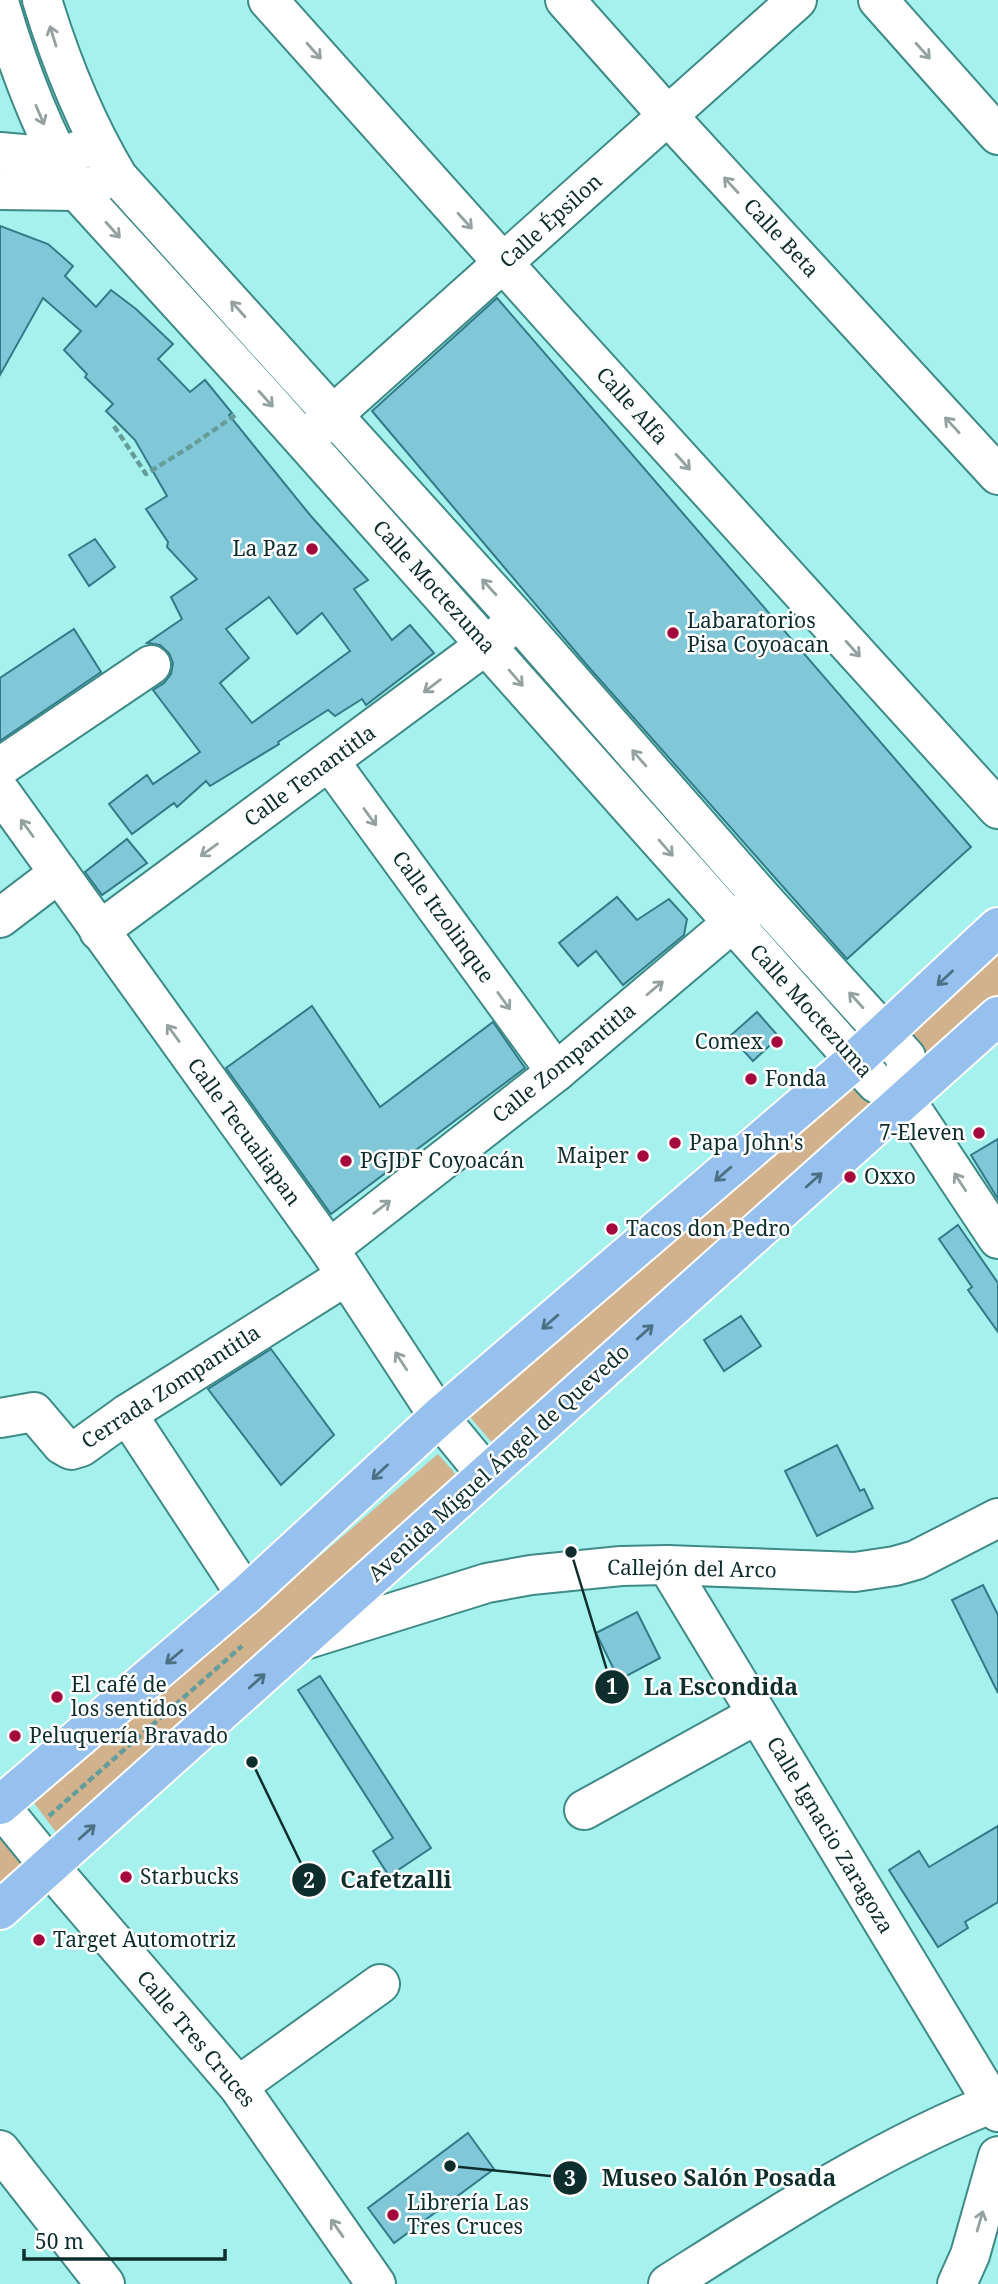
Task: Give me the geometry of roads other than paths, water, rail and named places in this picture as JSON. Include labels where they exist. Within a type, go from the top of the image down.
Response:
[{"type":"main road","points":[[0,1805],[246,1595],[439,1418],[855,1060],[998,928]]},
{"type":"main road","name":"Avenida Miguel Ángel de Quevedo","points":[[0,1910],[998,1016]]},
{"type":"street","name":"Calle Moctezuma","points":[[0,5],[9,57],[57,157],[78,191],[855,1060],[876,1083],[905,1098],[906,1057],[885,1032],[762,898],[520,621],[118,177],[98,144],[57,49],[42,0]]},
{"type":"street","name":"Calle Alfa","points":[[268,0],[998,809]]},
{"type":"street","name":"Calle Beta","points":[[565,0],[998,475]]},
{"type":"street","name":"Calle Épsilon","points":[[304,442],[797,0]]},
{"type":"street","points":[[878,0],[998,135]]},
{"type":"street","points":[[0,152],[57,157],[98,144]]},
{"type":"street","points":[[0,190],[78,191],[118,177]]},
{"type":"street","name":"Calle Tenantitla","points":[[99,931],[520,621]]},
{"type":"street","points":[[0,767],[151,664]]},
{"type":"street","name":"Calle Itzolinque","points":[[330,762],[556,1072]]},
{"type":"street","name":"Calle Tecualiapan","points":[[0,791],[337,1262],[439,1418],[486,1474]]},
{"type":"street","points":[[0,918],[59,873]]},
{"type":"street","name":"Calle Zompantitla","points":[[337,1262],[762,898]]},
{"type":"street","points":[[905,1098],[998,1239]]},
{"type":"street","name":"Cerrada Zompantitla","points":[[0,1418],[34,1412],[62,1445],[71,1450],[81,1447],[337,1262]]},
{"type":"street","points":[[127,1414],[246,1595]]},
{"type":"street","name":"Callejón del Arco","points":[[301,1641],[487,1583],[576,1570],[667,1565],[855,1572],[874,1570],[916,1560],[998,1518]]},
{"type":"street","name":"Calle Ignacio Zaragoza","points":[[667,1565],[756,1715],[997,2105]]},
{"type":"street","points":[[584,1810],[756,1715]]},
{"type":"street","name":"Calle Tres Cruces","points":[[0,1805],[49,1867],[238,2086],[376,2284]]},
{"type":"street","points":[[238,2086],[380,1983]]},
{"type":"street","points":[[668,2284],[788,2209],[898,2148],[997,2105]]},
{"type":"street","points":[[0,2150],[105,2284]]},
{"type":"street","points":[[957,2284],[970,2255],[998,2156]]},
{"type":"place","name":"La Paz","points":[[312,549]]},
{"type":"place","name":"Labaratorios Pisa Coyoacan","points":[[673,633]]},
{"type":"place","name":"Comex","points":[[777,1042]]},
{"type":"place","name":"Fonda","points":[[751,1079]]},
{"type":"place","name":"7-Eleven","points":[[979,1133]]},
{"type":"place","name":"Papa John's","points":[[675,1143]]},
{"type":"place","name":"Maiper","points":[[643,1156]]},
{"type":"place","name":"PGJDF Coyoacán","points":[[346,1161]]},
{"type":"place","name":"Oxxo","points":[[850,1177]]},
{"type":"place","name":"Tacos don Pedro","points":[[612,1229]]},
{"type":"place","name":"La Escondida","points":[[571,1552]]},
{"type":"place","name":"El café de los sentidos","points":[[57,1697]]},
{"type":"place","name":"Peluquería Bravado","points":[[15,1736]]},
{"type":"place","name":"Cafetzalli","points":[[252,1762]]},
{"type":"place","name":"Starbucks","points":[[126,1877]]},
{"type":"place","name":"Target Automotriz","points":[[39,1940]]},
{"type":"place","name":"Museo Salón Posada","points":[[450,2166]]},
{"type":"place","name":"Librería Las Tres Cruces","points":[[393,2215]]}]
